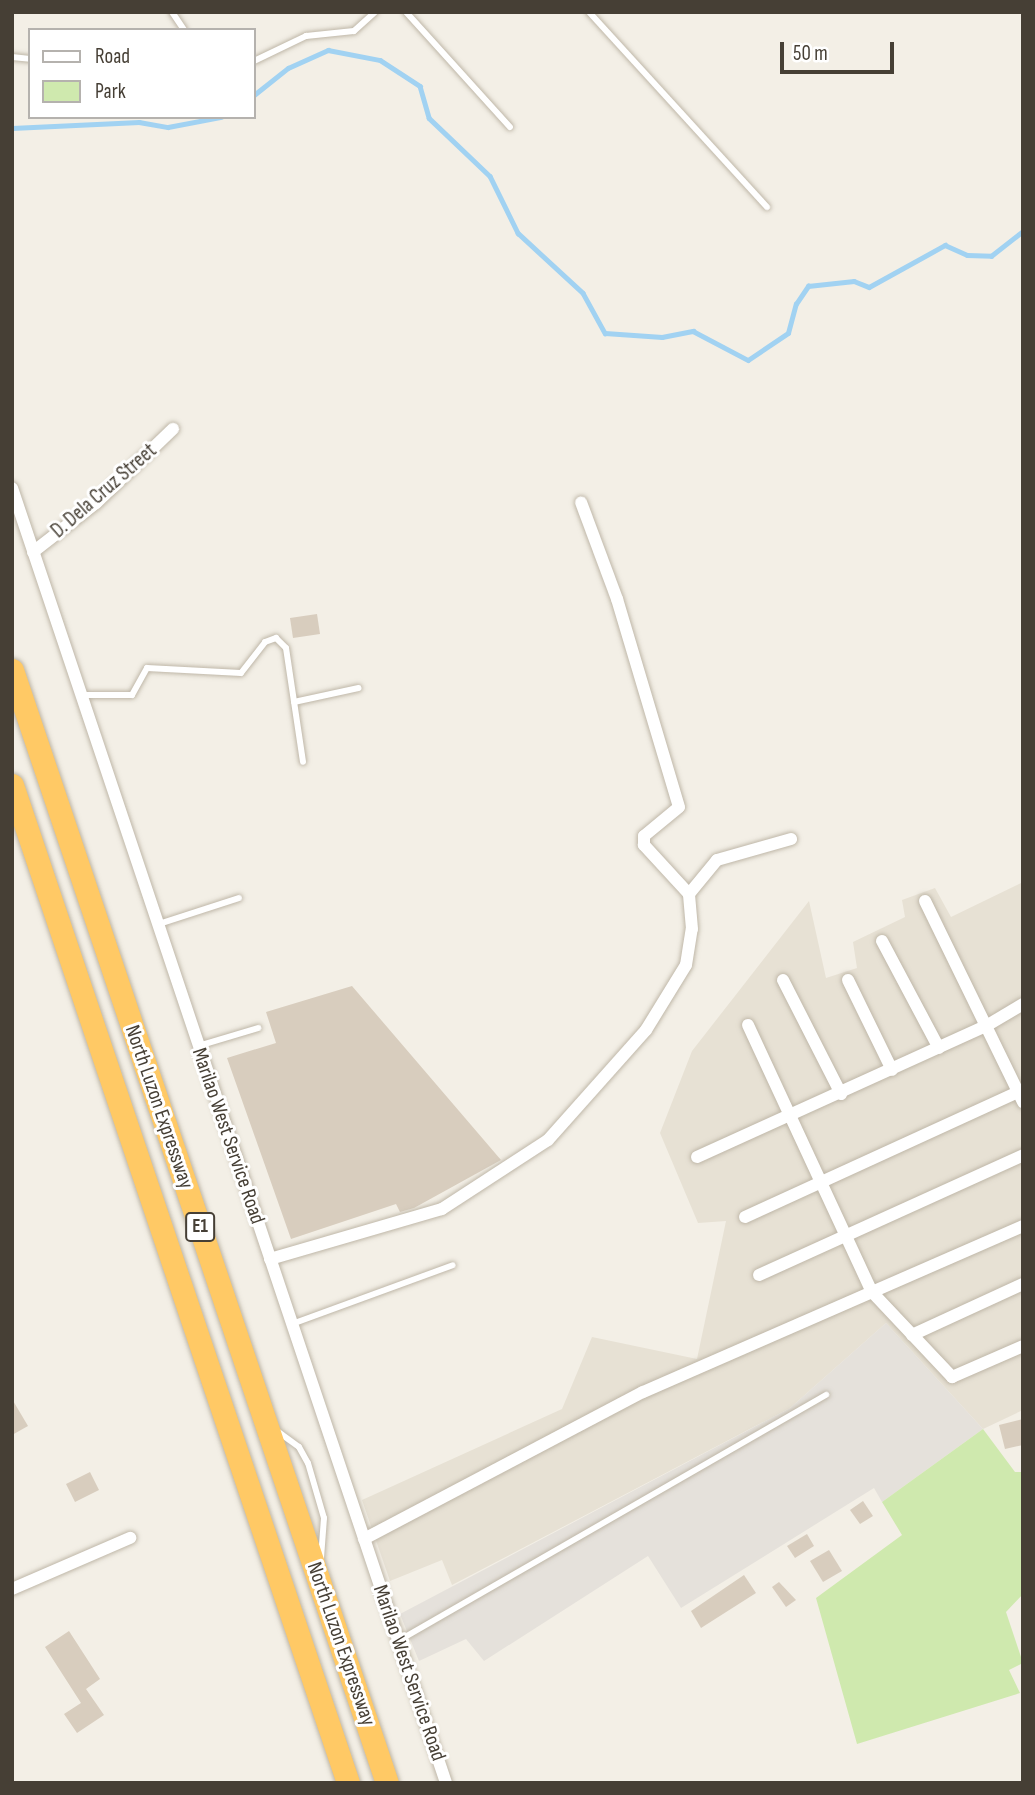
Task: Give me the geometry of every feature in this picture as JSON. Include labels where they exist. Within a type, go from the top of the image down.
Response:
[{"type":"highway","name":"North Luzon Expressway","points":[[12,670],[387,1783]]},
{"type":"highway","name":"North Luzon Expressway","points":[[12,785],[348,1783]]},
{"type":"street","name":"D. Dela Cruz Street","points":[[33,552],[96,503],[173,429]]},
{"type":"street","name":"Marilao West Service Road","points":[[12,488],[446,1783]]},
{"type":"street","points":[[270,1259],[442,1209],[548,1140],[646,1030],[686,965],[692,929],[689,894],[644,845],[644,836],[680,807],[617,599],[581,502]]},
{"type":"street","points":[[689,894],[717,860],[791,839]]},
{"type":"street","points":[[745,1217],[1021,1095],[925,901]]},
{"type":"street","points":[[882,941],[939,1048]]},
{"type":"street","points":[[783,980],[841,1094]]},
{"type":"street","points":[[848,980],[892,1070]]},
{"type":"street","points":[[697,1157],[791,1117],[986,1026],[1023,1004]]},
{"type":"street","points":[[748,1025],[872,1292],[952,1377],[1023,1346]]},
{"type":"street","points":[[759,1275],[1023,1154]]},
{"type":"street","points":[[364,1539],[643,1392],[1023,1226]]},
{"type":"street","points":[[912,1335],[1023,1284]]},
{"type":"street","points":[[12,1589],[130,1538]]},
{"type":"lane","points":[[172,12],[183,28]]},
{"type":"lane","points":[[256,60],[306,36],[354,31],[375,12]]},
{"type":"lane","points":[[406,12],[510,127]]},
{"type":"lane","points":[[589,12],[767,207]]},
{"type":"lane","points":[[80,695],[132,695],[147,668],[241,673],[265,642],[276,638],[286,648],[303,762]]},
{"type":"lane","points":[[294,702],[359,688]]},
{"type":"lane","points":[[157,925],[239,898]]},
{"type":"lane","points":[[198,1045],[258,1028]]},
{"type":"lane","points":[[292,1324],[453,1265]]},
{"type":"lane","points":[[398,1641],[826,1395]]},
{"type":"shaded area","points":[[1023,882],[1023,1410],[983,1429],[886,1323],[790,1408],[452,1585],[442,1560],[390,1581],[362,1500],[562,1409],[592,1337],[697,1359],[726,1221],[698,1223],[660,1133],[692,1051],[809,901],[826,978],[857,968],[853,942],[905,917],[902,900],[935,888],[951,917]]},
{"type":"shaded area","points":[[886,1323],[983,1429],[882,1502],[874,1488],[681,1608],[648,1556],[484,1661],[466,1639],[419,1661],[400,1614],[790,1408]]},
{"type":"green space","points":[[983,1429],[1015,1472],[1023,1472],[1023,1594],[1006,1612],[1023,1663],[1009,1670],[1020,1693],[857,1744],[816,1598],[902,1535],[882,1502]]},
{"type":"building","points":[[317,614],[320,634],[293,638],[290,618]]},
{"type":"building","points":[[352,986],[501,1160],[414,1208],[400,1212],[396,1204],[291,1239],[227,1058],[276,1043],[266,1012]]},
{"type":"building","points":[[12,1399],[28,1426],[12,1435]]},
{"type":"building","points":[[1023,1419],[1023,1445],[1005,1449],[999,1425]]},
{"type":"building","points":[[90,1472],[99,1490],[75,1502],[66,1484]]},
{"type":"building","points":[[863,1501],[873,1516],[860,1524],[850,1510]]},
{"type":"building","points":[[807,1534],[814,1546],[795,1558],[787,1546]]},
{"type":"building","points":[[829,1550],[842,1571],[823,1582],[810,1561]]},
{"type":"building","points":[[744,1575],[756,1593],[701,1628],[691,1611]]},
{"type":"building","points":[[779,1582],[796,1600],[786,1607],[772,1587]]},
{"type":"building","points":[[69,1631],[100,1679],[86,1689],[104,1715],[77,1733],[64,1714],[81,1703],[45,1647]]},
{"type":"waterway","points":[[256,93],[288,68],[328,50],[380,60],[420,86],[429,118],[490,176],[518,233],[583,293],[605,333],[662,337],[693,331],[748,360],[788,333],[796,304],[808,286],[854,281],[869,287],[945,245],[967,255],[991,256],[1023,231]]},
{"type":"waterway","points":[[12,128],[139,122],[168,127],[210,119]]}]
